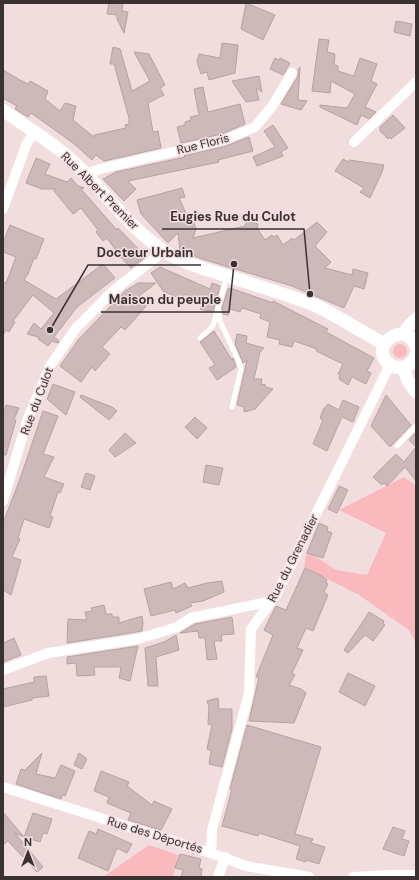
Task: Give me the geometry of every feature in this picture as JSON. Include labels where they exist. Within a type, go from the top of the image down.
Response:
[{"type":"street","name":"Rue Floris","points":[[86,174],[224,140],[255,127],[273,105],[292,73]]},
{"type":"street","points":[[354,142],[416,82]]},
{"type":"street","name":"Rue Albert Premier","points":[[3,110],[58,149],[86,174],[141,233],[164,251],[186,263],[312,304],[384,344]]},
{"type":"street","points":[[3,209],[26,145],[34,132]]},
{"type":"street","name":"Rue du Culot","points":[[3,501],[27,421],[50,366],[76,328],[113,291],[164,251]]},
{"type":"street","points":[[405,335],[407,328],[416,319]]},
{"type":"street","points":[[416,347],[412,339],[405,335],[398,334],[387,340],[384,344],[383,354],[386,361],[397,366],[416,392]]},
{"type":"street","points":[[397,366],[411,363],[416,355]]},
{"type":"street","name":"Rue du Grenadier","points":[[211,853],[212,830],[249,693],[251,629],[276,595],[397,366]]},
{"type":"street","points":[[3,670],[48,653],[138,639],[177,627],[191,618],[272,601]]},
{"type":"street","name":"Rue des Déportés","points":[[3,787],[225,857],[246,866],[309,877]]},
{"type":"street","points":[[218,877],[225,857]]},
{"type":"street","points":[[353,877],[416,875]]},
{"type":"lane","points":[[200,338],[213,326],[228,276]]},
{"type":"lane","points":[[218,308],[220,321],[241,369],[232,407]]},
{"type":"lane","points":[[397,446],[416,426]]},
{"type":"shaded area","points":[[397,344],[403,344],[407,348],[407,354],[403,358],[397,358],[393,354],[393,348]]},
{"type":"shaded area","points":[[404,477],[416,486],[416,644],[409,630],[359,595],[304,567],[307,551],[336,570],[367,575],[386,533],[339,510]]},
{"type":"shaded area","points":[[149,845],[178,855],[173,877],[103,877]]},
{"type":"building","points":[[109,3],[123,3],[122,11],[128,12],[124,33],[117,19],[117,15],[107,14]]},
{"type":"building","points":[[246,3],[275,15],[263,40],[241,29]]},
{"type":"building","points":[[396,21],[412,24],[410,36],[394,32]]},
{"type":"building","points":[[319,39],[329,40],[327,52],[335,54],[334,65],[338,66],[338,71],[354,76],[360,58],[377,64],[371,81],[377,84],[365,107],[376,112],[369,119],[361,115],[357,125],[320,107],[320,105],[347,108],[355,94],[331,81],[330,93],[312,91]]},
{"type":"building","points":[[222,43],[238,45],[235,73],[209,80],[207,72],[201,74],[197,62],[199,54],[220,58]]},
{"type":"building","points":[[113,47],[120,49],[132,91],[150,81],[134,52],[149,54],[165,85],[160,88],[164,95],[148,103],[153,132],[158,131],[161,148],[104,161],[96,155],[92,160],[73,143],[31,113],[28,117],[15,109],[17,106],[3,98],[3,70],[28,84],[30,81],[48,91],[45,99],[60,111],[65,103],[76,106],[73,120],[94,137],[94,135],[126,128],[125,125],[129,124],[129,118],[114,64],[110,64]]},
{"type":"building","points":[[275,58],[279,60],[280,58],[290,63],[283,75],[270,69]]},
{"type":"building","points":[[300,67],[298,100],[307,101],[301,110],[281,104],[298,76],[298,70]]},
{"type":"building","points":[[259,76],[262,92],[256,88],[259,100],[246,102],[232,81]]},
{"type":"building","points":[[203,87],[208,112],[240,104],[245,124],[222,134],[181,143],[177,127],[185,125],[185,122],[191,120],[190,117],[199,115],[194,89]]},
{"type":"building","points":[[393,115],[405,128],[391,139],[389,137],[388,139],[380,131],[380,127]]},
{"type":"building","points":[[273,125],[288,148],[281,152],[283,156],[257,166],[253,157],[275,147],[264,131]]},
{"type":"building","points":[[249,137],[253,151],[218,160],[219,162],[128,181],[136,189],[124,201],[103,179],[116,172],[185,157],[184,156],[226,146]]},
{"type":"building","points":[[36,158],[50,164],[45,174],[67,182],[71,178],[78,186],[84,188],[81,189],[117,230],[118,228],[146,257],[131,268],[107,238],[103,241],[96,232],[98,230],[81,208],[73,214],[54,191],[55,189],[42,189],[26,183]]},
{"type":"building","points":[[343,159],[348,162],[349,160],[384,165],[370,198],[360,192],[364,188],[335,171]]},
{"type":"building","points":[[182,188],[185,197],[179,198],[191,224],[194,223],[196,229],[193,238],[245,226],[247,221],[258,224],[257,228],[265,240],[272,235],[274,237],[277,235],[283,245],[292,238],[294,240],[317,222],[327,232],[315,246],[331,262],[325,268],[352,275],[353,269],[368,273],[364,289],[354,286],[344,308],[292,286],[202,259],[180,250],[178,233],[168,243],[141,214],[137,200]]},
{"type":"building","points":[[10,225],[44,239],[36,259],[34,258],[24,280],[56,299],[103,264],[115,278],[77,307],[54,337],[59,341],[58,343],[52,341],[48,346],[38,339],[39,337],[27,334],[34,323],[41,329],[54,313],[33,295],[13,321],[15,322],[9,332],[6,330],[3,335],[3,282],[6,283],[16,257],[3,252],[3,243]]},
{"type":"building","points":[[160,267],[210,289],[212,283],[220,286],[213,312],[200,309],[204,303],[185,294],[181,299],[163,291],[151,273]]},
{"type":"building","points":[[138,283],[156,283],[139,296],[148,304],[125,330],[121,327],[102,347],[110,354],[95,371],[92,367],[81,382],[60,366],[79,339],[125,291]]},
{"type":"building","points":[[230,288],[273,303],[273,301],[328,329],[326,332],[374,358],[367,371],[371,373],[366,384],[352,377],[348,385],[339,379],[340,375],[338,374],[343,364],[316,351],[317,349],[294,341],[292,347],[279,344],[280,340],[267,337],[270,322],[260,318],[261,314],[242,308],[240,312],[230,309],[228,315],[223,314],[222,308],[228,289]]},
{"type":"building","points":[[214,331],[232,360],[233,358],[236,367],[217,380],[209,368],[215,365],[200,342]]},
{"type":"building","points":[[237,334],[247,336],[246,343],[264,348],[260,352],[254,379],[262,379],[261,384],[266,385],[265,387],[273,389],[255,409],[244,412],[244,407],[237,405],[247,360],[243,363],[235,344]]},
{"type":"building","points":[[53,384],[75,392],[66,415],[47,399]]},
{"type":"building","points":[[81,395],[112,407],[117,411],[109,420],[80,397]]},
{"type":"building","points":[[386,395],[411,425],[390,447],[371,426]]},
{"type":"building","points":[[343,400],[359,407],[353,422],[342,417],[327,451],[313,444],[323,420],[320,418],[324,408],[328,404],[339,410]]},
{"type":"building","points":[[6,405],[19,408],[14,419],[16,420],[6,455],[3,455],[3,409],[5,409]]},
{"type":"building","points":[[43,411],[58,416],[43,454],[54,457],[44,477],[64,484],[60,493],[58,492],[50,516],[53,517],[49,528],[24,519],[18,538],[20,539],[12,557],[21,560],[11,595],[3,590],[3,523],[20,479]]},
{"type":"building","points":[[195,417],[207,428],[197,439],[185,427]]},
{"type":"building","points":[[416,432],[416,447],[409,440]]},
{"type":"building","points":[[125,433],[136,443],[115,457],[109,450]]},
{"type":"building","points":[[416,447],[416,481],[405,467],[387,486],[384,483],[382,485],[373,477],[396,454],[404,462]]},
{"type":"building","points":[[206,465],[223,468],[219,485],[203,482]]},
{"type":"building","points":[[86,473],[95,476],[90,490],[81,487]]},
{"type":"building","points":[[339,486],[348,490],[337,513],[328,509]]},
{"type":"building","points":[[319,523],[328,527],[327,531],[332,533],[323,558],[307,553]]},
{"type":"building","points":[[305,568],[322,576],[327,580],[326,583],[328,584],[324,592],[328,595],[313,631],[306,628],[297,648],[303,650],[292,673],[295,675],[289,685],[301,689],[306,693],[294,723],[249,721],[259,677],[256,677],[273,635],[264,630],[276,606],[286,610]]},
{"type":"building","points":[[222,581],[224,592],[203,601],[190,603],[192,606],[176,613],[175,610],[151,616],[144,589],[171,582],[173,589],[185,583],[188,588]]},
{"type":"building","points":[[104,605],[106,614],[112,614],[112,617],[119,617],[119,623],[142,616],[142,631],[67,643],[68,619],[87,620],[85,612],[92,611],[91,608]]},
{"type":"building","points":[[369,612],[384,621],[383,624],[385,625],[373,641],[365,635],[348,653],[344,650]]},
{"type":"building","points":[[232,617],[234,634],[221,635],[222,641],[214,641],[217,659],[207,660],[205,638],[199,638],[198,631],[180,633],[195,624]]},
{"type":"building","points":[[176,635],[179,650],[156,657],[158,686],[148,686],[145,648],[164,642]]},
{"type":"building","points":[[14,638],[21,655],[3,662],[3,643]]},
{"type":"building","points":[[138,646],[130,681],[119,678],[121,667],[94,667],[95,675],[77,676],[76,663],[67,664],[67,657]]},
{"type":"building","points":[[348,673],[375,686],[365,706],[339,692]]},
{"type":"building","points":[[46,676],[49,696],[32,698],[32,700],[3,707],[3,689],[34,682],[34,677]]},
{"type":"building","points":[[218,698],[219,709],[232,709],[232,729],[222,767],[209,764],[211,751],[207,749],[212,725],[208,724],[209,707],[207,701]]},
{"type":"building","points":[[247,725],[321,747],[295,834],[313,839],[311,843],[325,847],[319,864],[296,859],[300,846],[259,833],[258,836],[222,826]]},
{"type":"building","points":[[42,753],[36,774],[55,778],[61,765],[75,771],[65,796],[62,795],[61,799],[16,784],[21,769],[25,770]]},
{"type":"building","points":[[79,753],[87,759],[82,769],[74,765]]},
{"type":"building","points":[[101,771],[129,782],[127,786],[152,805],[154,801],[172,809],[161,830],[128,820],[131,813],[107,803],[109,797],[94,791]]},
{"type":"building","points":[[3,812],[24,837],[15,833],[43,867],[37,872],[8,841],[3,845]]},
{"type":"building","points":[[33,813],[52,819],[47,834],[43,833],[40,842],[24,837]]},
{"type":"building","points":[[393,827],[405,831],[402,839],[409,841],[404,856],[383,849]]},
{"type":"building","points":[[98,829],[132,844],[127,853],[117,848],[108,871],[78,858],[89,831],[96,834]]},
{"type":"building","points":[[180,854],[201,859],[199,868],[202,869],[201,877],[181,877],[183,870],[175,868]]},
{"type":"place","name":"Maison du peuple","points":[[234,264]]},
{"type":"place","name":"Eugies Rue du Culot","points":[[310,294]]},
{"type":"place","name":"Docteur Urbain","points":[[50,330]]}]
